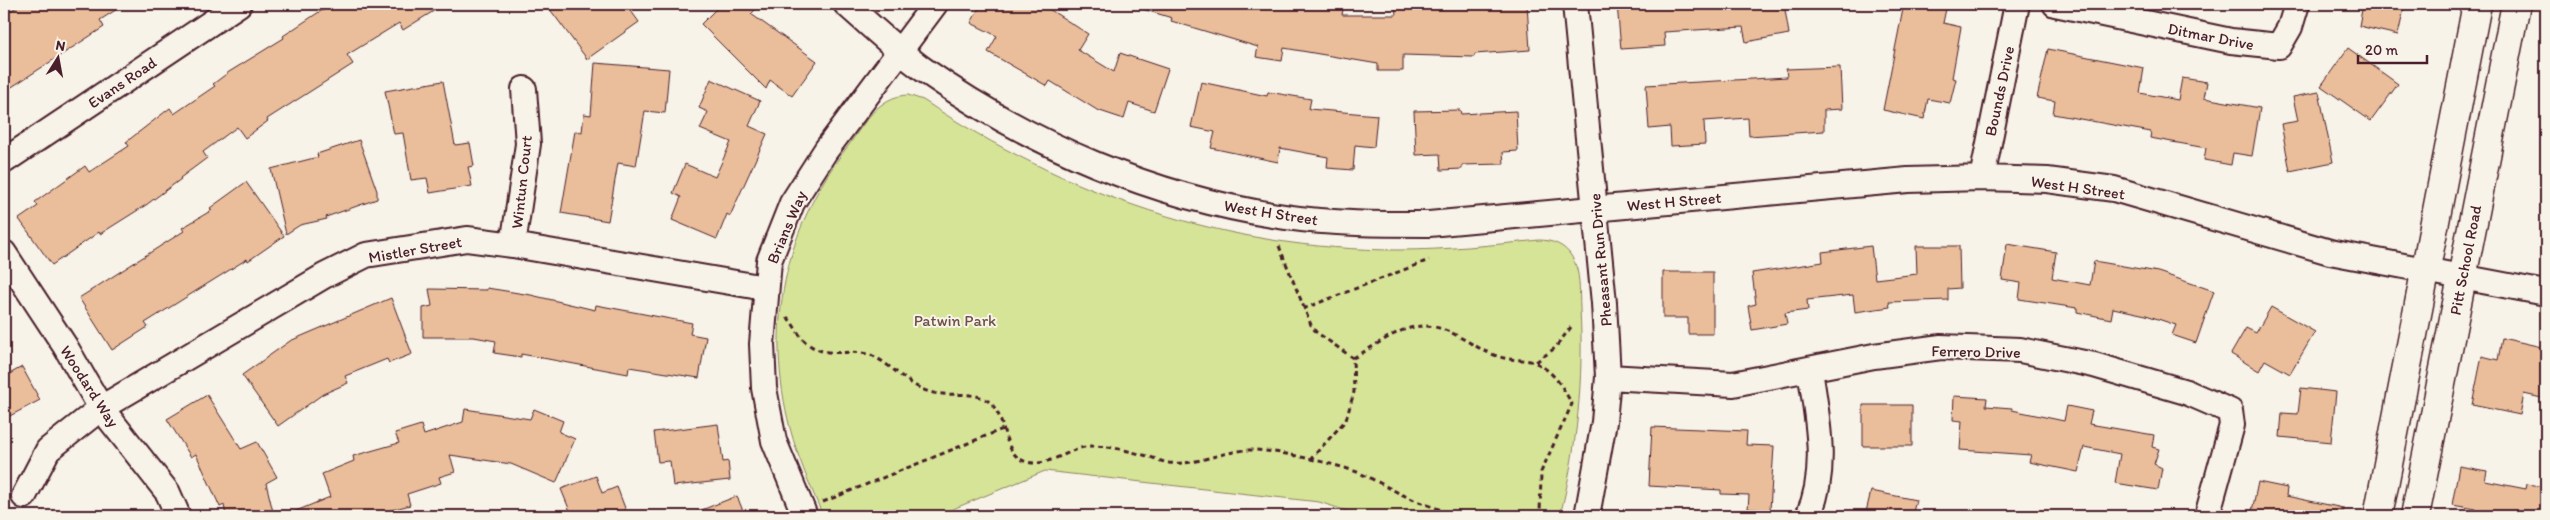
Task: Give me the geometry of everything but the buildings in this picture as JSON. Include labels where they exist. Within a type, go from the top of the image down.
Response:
[{"type":"main road","points":[[2378,516],[2477,4]]},
{"type":"main road","name":"Pitt School Road","points":[[2415,516],[2516,4]]},
{"type":"street","name":"Evans Road","points":[[4,161],[240,4]]},
{"type":"street","name":"West H Street","points":[[846,4],[900,51],[954,89],[1011,125],[1047,143],[1105,169],[1162,190],[1285,217],[1354,224],[1428,224],[1908,180],[1982,178],[2047,180],[2114,189],[2330,252],[2546,293]]},
{"type":"street","name":"Brians Way","points":[[813,510],[774,441],[768,417],[762,344],[765,288],[769,261],[792,203],[826,150],[935,4]]},
{"type":"street","name":"Pheasant Run Drive","points":[[1575,4],[1596,208],[1608,377],[1604,422],[1587,516]]},
{"type":"street","name":"Bounds Drive","points":[[1982,178],[2017,4]]},
{"type":"street","name":"Ditmar Drive","points":[[2055,4],[2231,41],[2279,46],[2290,27],[2296,4]]},
{"type":"street","name":"Wintun Court","points":[[514,245],[528,144],[524,88]]},
{"type":"street","name":"Mistler Street","points":[[24,496],[48,450],[101,408],[324,276],[366,255],[467,239],[514,245],[765,288]]},
{"type":"street","name":"Woodard Way","points":[[4,253],[65,346],[101,408],[168,493],[178,516]]},
{"type":"street","name":"Ferrero Drive","points":[[1608,377],[1733,384],[1874,356],[1941,347],[2020,350],[2094,365],[2186,392],[2230,411],[2232,425],[2207,516]]},
{"type":"street","points":[[1808,516],[1818,473],[1819,440],[1810,370]]},
{"type":"path","points":[[1279,246],[1303,309],[1316,332],[1353,358]]},
{"type":"path","points":[[1303,309],[1429,260]]},
{"type":"path","points":[[784,314],[810,346],[826,353],[870,354],[921,389],[941,395],[976,396],[987,400],[995,408],[1016,457],[1027,462],[1039,463],[1072,449],[1090,446],[1113,447],[1169,463],[1197,460],[1235,451],[1256,450],[1310,460],[1357,472],[1453,516]]},
{"type":"path","points":[[1353,358],[1397,333],[1428,326],[1448,331],[1503,358],[1536,362],[1552,374],[1562,386],[1572,404],[1541,472],[1540,516]]},
{"type":"path","points":[[1536,362],[1555,348],[1571,326]]},
{"type":"path","points":[[1310,460],[1346,420],[1354,392],[1353,358]]},
{"type":"path","points":[[813,510],[1003,428]]},
{"type":"green space","name":"Patwin Park","points":[[908,95],[923,100],[978,134],[1034,164],[1091,189],[1150,211],[1210,228],[1271,240],[1334,247],[1399,250],[1434,249],[1539,240],[1553,242],[1562,246],[1572,257],[1578,275],[1581,361],[1575,439],[1560,516],[1363,516],[1319,502],[1045,471],[936,516],[823,516],[797,451],[782,391],[779,353],[780,316],[785,280],[795,245],[808,211],[826,178],[873,113],[888,100]]}]
